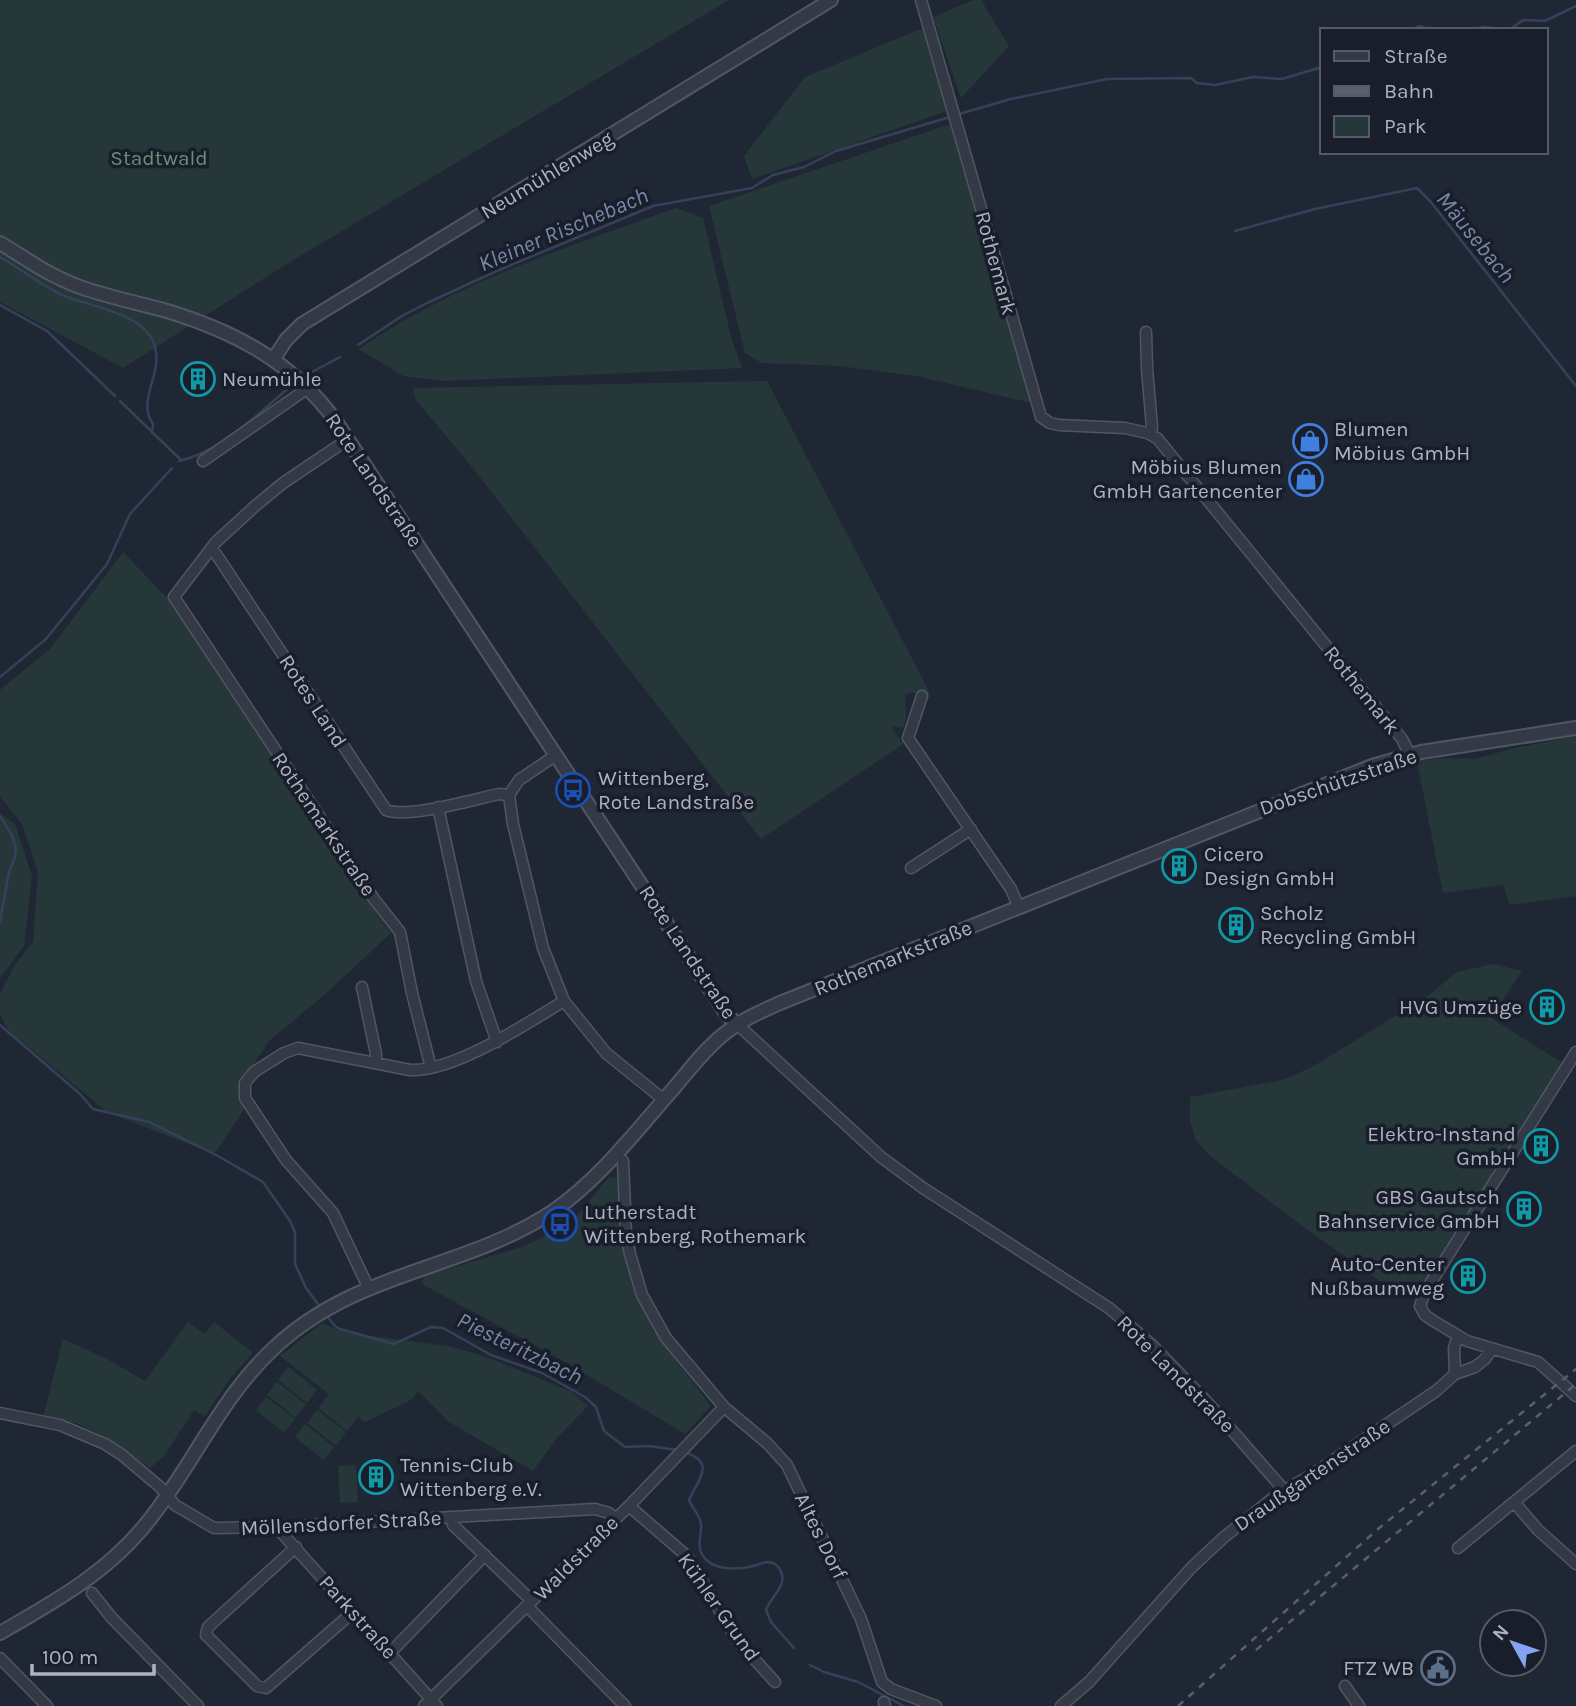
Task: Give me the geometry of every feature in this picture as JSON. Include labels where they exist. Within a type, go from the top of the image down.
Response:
[{"type":"street","name":"Neumühlenweg","points":[[273,360],[290,334],[302,324],[831,0]]},
{"type":"street","name":"Rothemark","points":[[921,0],[1041,417],[1059,425],[1125,428],[1157,438],[1402,738],[1410,755]]},
{"type":"street","name":"Rote Landstraße","points":[[0,243],[79,287],[204,323],[232,336],[273,360],[308,388],[347,440],[727,1015],[881,1157],[1109,1308],[1141,1334],[1209,1404],[1284,1490]]},
{"type":"street","points":[[1146,332],[1151,434]]},
{"type":"street","points":[[203,461],[308,388]]},
{"type":"street","points":[[211,550],[230,528],[283,483],[347,440]]},
{"type":"street","name":"Rothemarkstraße","points":[[211,550],[174,597],[374,899],[397,927],[431,1068]]},
{"type":"street","name":"Rotes Land","points":[[211,550],[383,807],[395,813],[509,794]]},
{"type":"street","points":[[922,696],[908,738],[1014,894],[1019,908]]},
{"type":"street","name":"Dobschützstraße","points":[[1149,855],[1372,765],[1410,755],[1576,728]]},
{"type":"street","points":[[556,755],[519,779],[509,794],[513,824],[543,948],[564,1002],[606,1053],[664,1100]]},
{"type":"street","points":[[438,807],[476,981],[497,1041]]},
{"type":"street","points":[[912,868],[971,829]]},
{"type":"street","name":"Rothemarkstraße","points":[[167,1496],[223,1407],[247,1376],[282,1340],[316,1315],[368,1287],[499,1240],[551,1212],[596,1175],[706,1051],[737,1024],[780,1003],[1149,855]]},
{"type":"street","points":[[362,987],[376,1063]]},
{"type":"street","points":[[368,1287],[333,1213],[291,1166],[249,1106],[244,1090],[248,1078],[291,1049],[311,1050],[410,1070],[431,1068],[497,1041],[564,1002]]},
{"type":"street","points":[[1576,1052],[1430,1283],[1420,1306],[1425,1315],[1458,1336],[1492,1350],[1538,1362],[1576,1396]]},
{"type":"street","points":[[623,1161],[626,1233],[642,1295],[676,1353],[724,1407]]},
{"type":"street","points":[[1455,1374],[1454,1348],[1458,1336]]},
{"type":"street","name":"Draußgartenstraße","points":[[1061,1706],[1089,1682],[1207,1551],[1284,1490],[1310,1476],[1436,1391],[1455,1374],[1475,1367],[1492,1350]]},
{"type":"street","name":"Waldstraße","points":[[431,1704],[724,1407]]},
{"type":"street","name":"Altes Dorf","points":[[724,1407],[767,1443],[787,1465],[856,1608],[879,1677],[886,1686],[936,1706]]},
{"type":"street","name":"Möllensdorfer Straße","points":[[0,1413],[60,1424],[92,1437],[122,1455],[175,1505],[214,1528],[267,1527],[279,1530],[300,1526],[595,1509],[609,1513],[615,1519]]},
{"type":"street","points":[[1458,1548],[1576,1451]]},
{"type":"street","points":[[0,1633],[95,1575],[128,1545],[167,1496]]},
{"type":"street","points":[[1514,1502],[1538,1530],[1576,1564]]},
{"type":"street","name":"Kühler Grund","points":[[629,1506],[688,1557],[731,1632],[775,1682]]},
{"type":"street","points":[[451,1517],[453,1525],[485,1555],[625,1706]]},
{"type":"street","name":"Parkstraße","points":[[279,1530],[390,1653],[431,1704]]},
{"type":"street","points":[[296,1548],[208,1627],[205,1631],[207,1636],[257,1686],[266,1688],[353,1612]]},
{"type":"street","points":[[390,1653],[485,1555]]},
{"type":"street","points":[[92,1593],[111,1617],[198,1706]]},
{"type":"street","points":[[0,1658],[47,1706]]},
{"type":"street","points":[[1345,1686],[1359,1706]]},
{"type":"green space","name":"Stadtwald","points":[[0,0],[729,0],[290,262],[123,368],[0,302]]},
{"type":"green space","points":[[974,0],[981,0],[1009,46],[961,98],[933,17]]},
{"type":"green space","points":[[923,28],[947,111],[752,179],[744,156],[805,77]]},
{"type":"green space","points":[[950,124],[1032,403],[916,376],[839,366],[762,363],[745,353],[709,206]]},
{"type":"green space","points":[[676,208],[703,218],[731,337],[742,368],[443,381],[403,376],[359,349],[434,305],[513,268]]},
{"type":"green space","points":[[767,381],[930,693],[920,697],[916,693],[905,694],[906,720],[903,728],[891,726],[903,744],[761,839],[472,467],[416,400],[413,388]]},
{"type":"green space","points":[[123,552],[170,601],[391,933],[322,997],[269,1041],[241,1083],[245,1108],[214,1154],[107,1112],[8,1030],[0,1014],[0,994],[15,965],[33,942],[38,872],[23,826],[0,796],[0,690],[50,649]]},
{"type":"green space","points":[[1576,736],[1576,896],[1510,905],[1503,885],[1443,893],[1417,761],[1475,759]]},
{"type":"green space","points":[[0,813],[15,824],[32,876],[24,946],[0,978]]},
{"type":"green space","points":[[1493,964],[1522,971],[1491,1018],[1564,1064],[1503,1161],[1493,1170],[1489,1183],[1415,1297],[1402,1297],[1302,1226],[1209,1155],[1196,1140],[1190,1121],[1190,1097],[1282,1080],[1312,1067],[1428,996],[1457,972]]},
{"type":"green space","points":[[609,1177],[618,1178],[624,1248],[634,1292],[665,1346],[711,1406],[685,1434],[567,1363],[422,1284],[424,1276],[522,1247],[571,1223]]},
{"type":"green space","points":[[188,1322],[205,1334],[214,1322],[253,1353],[229,1380],[205,1416],[194,1410],[164,1456],[150,1468],[106,1437],[76,1423],[43,1417],[63,1339],[107,1359],[145,1381]]},
{"type":"green space","points":[[322,1323],[347,1333],[448,1346],[484,1356],[572,1392],[588,1406],[557,1438],[533,1471],[449,1422],[418,1391],[411,1400],[365,1422],[358,1417],[347,1431],[318,1408],[329,1394],[280,1356]]},
{"type":"green space","points":[[288,1367],[317,1390],[307,1403],[278,1380]]},
{"type":"green space","points":[[277,1382],[306,1404],[296,1418],[267,1395]]},
{"type":"green space","points":[[266,1397],[295,1419],[284,1433],[256,1410]]},
{"type":"green space","points":[[317,1410],[346,1432],[336,1446],[307,1423]]},
{"type":"green space","points":[[305,1424],[334,1447],[324,1460],[295,1437]]},
{"type":"green space","points":[[356,1465],[358,1502],[340,1503],[338,1466]]},
{"type":"waterway","name":"Kleiner Rischebach","points":[[1512,28],[1523,20],[1545,21],[1576,6]]},
{"type":"waterway","name":"Kleiner Rischebach","points":[[1416,28],[1425,28]]},
{"type":"waterway","name":"Kleiner Rischebach","points":[[1479,28],[1492,28]]},
{"type":"waterway","name":"Kleiner Rischebach","points":[[959,114],[1011,99],[1107,79],[1191,78],[1197,83],[1215,85],[1253,77],[1282,79],[1320,68]]},
{"type":"waterway","name":"Kleiner Rischebach","points":[[358,345],[427,303],[653,206],[752,188],[773,175],[804,167],[836,151],[950,117]]},
{"type":"waterway","name":"Mäusebach","points":[[1235,231],[1315,209],[1417,188],[1576,386]]},
{"type":"waterway","points":[[0,257],[60,294],[117,313],[143,328],[152,339],[156,352],[147,407],[153,424],[152,433]]},
{"type":"waterway","name":"Kleiner Rischebach","points":[[0,305],[47,331],[115,396]]},
{"type":"waterway","name":"Kleiner Rischebach","points":[[312,372],[340,357]]},
{"type":"waterway","name":"Kleiner Rischebach","points":[[179,461],[225,440],[291,386]]},
{"type":"waterway","name":"Kleiner Rischebach","points":[[120,401],[181,460]]},
{"type":"waterway","points":[[0,677],[46,639],[107,564],[130,514],[172,468]]},
{"type":"waterway","name":"Piesteritzbach","points":[[0,816],[12,835],[16,849],[0,921]]},
{"type":"waterway","name":"Piesteritzbach","points":[[0,1025],[80,1094],[93,1109],[149,1122],[263,1182],[290,1221],[295,1232],[295,1264],[306,1288],[321,1308]]},
{"type":"waterway","name":"Piesteritzbach","points":[[327,1316],[340,1329],[394,1344],[431,1327],[443,1328],[491,1355],[542,1373],[585,1397],[596,1407],[604,1431],[625,1447],[649,1446],[677,1450]]},
{"type":"waterway","name":"Piesteritzbach","points":[[684,1452],[694,1456],[702,1466],[700,1479],[689,1500],[700,1521],[703,1556],[719,1567],[733,1569],[769,1562],[778,1566],[782,1582],[766,1610],[771,1622],[794,1648]]},
{"type":"waterway","name":"Piesteritzbach","points":[[810,1665],[858,1682],[904,1706]]},
{"type":"railway","points":[[1178,1706],[1378,1529],[1576,1369]]},
{"type":"railway","points":[[1256,1650],[1576,1384]]},
{"type":"place","name":"Neumühle","points":[[198,379]]},
{"type":"place","name":"Blumen Möbius GmbH","points":[[1310,441]]},
{"type":"place","name":"Möbius Blumen GmbH Gartencenter","points":[[1306,479]]},
{"type":"place","name":"Wittenberg, Rote Landstraße","points":[[573,790]]},
{"type":"place","name":"Cicero Design GmbH","points":[[1179,866]]},
{"type":"place","name":"Scholz Recycling GmbH","points":[[1236,925]]},
{"type":"place","name":"HVG Umzüge","points":[[1547,1007]]},
{"type":"place","name":"Elektro-Instand GmbH","points":[[1541,1146]]},
{"type":"place","name":"GBS Gautsch Bahnservice GmbH","points":[[1524,1209]]},
{"type":"place","name":"Lutherstadt Wittenberg, Rothemark","points":[[560,1224]]},
{"type":"place","name":"Auto-Center Nußbaumweg","points":[[1468,1276]]},
{"type":"place","name":"Tennis-Club Wittenberg e.V.","points":[[376,1477]]},
{"type":"place","name":"FTZ WB","points":[[1438,1668]]}]
